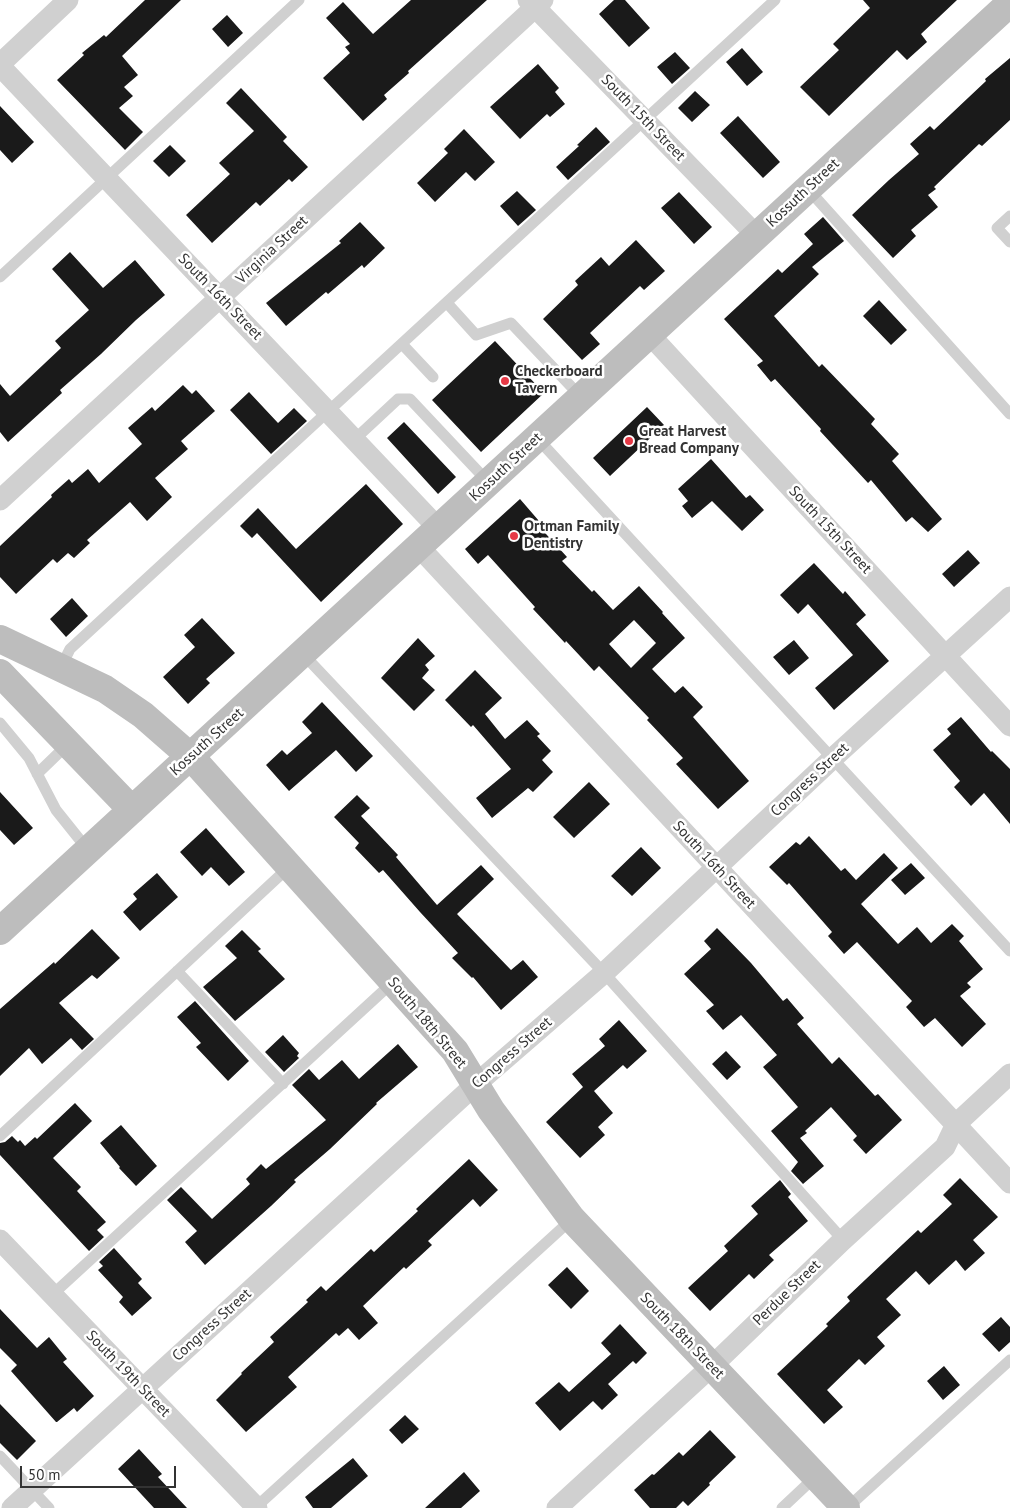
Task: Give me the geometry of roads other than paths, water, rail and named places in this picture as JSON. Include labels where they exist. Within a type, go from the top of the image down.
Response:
[{"type":"main road","name":"Kossuth Street","points":[[0,931],[1010,3]]},
{"type":"main road","name":"South 18th Street","points":[[0,639],[105,689],[136,710],[191,757],[455,1052],[491,1110],[572,1220],[846,1508]]},
{"type":"main road","points":[[0,674],[132,810]]},
{"type":"street","points":[[0,65],[68,0]]},
{"type":"street","name":"South 15th Street","points":[[536,2],[644,120],[757,236]]},
{"type":"street","name":"Virginia Street","points":[[0,500],[221,298],[536,2]]},
{"type":"street","name":"South 16th Street","points":[[0,65],[439,529]]},
{"type":"street","name":"South 15th Street","points":[[650,335],[1010,726]]},
{"type":"street","name":"South 16th Street","points":[[419,547],[1010,1183]]},
{"type":"street","name":"Congress Street","points":[[12,1508],[476,1084],[604,973],[833,758],[1010,597]]},
{"type":"street","name":"Perdue Street","points":[[557,1508],[712,1366],[843,1240],[945,1147],[956,1124],[1010,1074]]},
{"type":"street","name":"South 19th Street","points":[[0,1240],[257,1508]]},
{"type":"lane","points":[[0,277],[299,0]]},
{"type":"lane","points":[[60,669],[70,649],[775,0]]},
{"type":"lane","points":[[808,189],[1010,414]]},
{"type":"lane","points":[[1010,216],[997,228],[1010,242]]},
{"type":"lane","points":[[447,303],[476,335],[512,323],[582,398]]},
{"type":"lane","points":[[402,344],[433,378]]},
{"type":"lane","points":[[355,439],[398,399],[410,399],[489,483]]},
{"type":"lane","points":[[537,438],[1010,951]]},
{"type":"lane","points":[[303,654],[604,973],[843,1240]]},
{"type":"lane","points":[[0,723],[29,758],[56,810],[88,850]]},
{"type":"lane","points":[[37,774],[68,744]]},
{"type":"lane","points":[[0,1136],[289,867]]},
{"type":"lane","points":[[177,971],[283,1084]]},
{"type":"lane","points":[[52,1295],[393,982]]},
{"type":"lane","points":[[257,1508],[572,1220]]},
{"type":"lane","points":[[846,1508],[1010,1360]]},
{"type":"lane","points":[[0,1456],[49,1508]]},
{"type":"lane","points":[[782,1508],[815,1477]]},
{"type":"place","name":"Checkerboard Tavern","points":[[505,381]]},
{"type":"place","name":"Great Harvest Bread Company","points":[[629,441]]},
{"type":"place","name":"Ortman Family Dentistry","points":[[514,536]]}]
